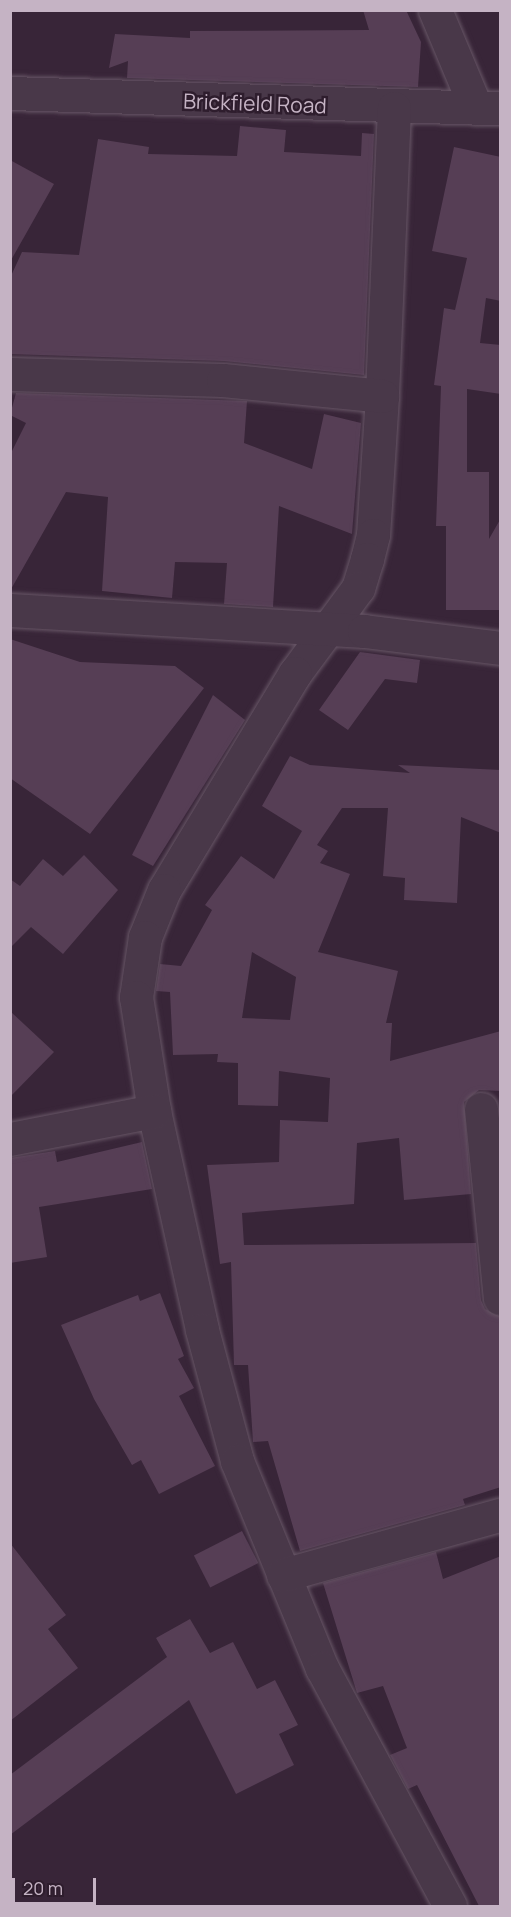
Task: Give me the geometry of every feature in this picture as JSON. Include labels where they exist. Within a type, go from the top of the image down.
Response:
[{"type":"street","points":[[435,10],[488,108]]},
{"type":"street","name":"Brickfield Road","points":[[10,93],[394,108],[488,108]]},
{"type":"street","points":[[394,108],[382,396],[373,535],[358,588],[324,630],[164,890],[145,937],[136,997],[154,1111],[202,1330],[237,1461],[322,1668],[450,1906]]},
{"type":"street","points":[[10,374],[222,380],[382,396]]},
{"type":"street","points":[[10,610],[374,633],[501,648]]},
{"type":"street","points":[[481,1109],[501,1298]]},
{"type":"street","points":[[10,1139],[154,1111]]},
{"type":"street","points":[[283,1575],[501,1515]]},
{"type":"building","points":[[363,10],[406,10],[421,42],[418,87],[127,78],[128,61],[109,68],[115,34],[190,38],[190,31],[369,30]]},
{"type":"building","points":[[240,126],[286,130],[284,152],[361,156],[362,133],[374,134],[364,375],[224,361],[10,354],[10,278],[22,252],[79,255],[98,139],[149,147],[148,154],[237,156]]},
{"type":"building","points":[[454,147],[501,157],[501,301],[486,298],[480,343],[501,345],[501,394],[467,389],[467,472],[489,472],[489,539],[501,518],[501,610],[446,610],[446,526],[436,526],[441,386],[434,385],[444,308],[455,310],[467,258],[432,251]]},
{"type":"building","points":[[10,160],[54,184],[10,262]]},
{"type":"building","points":[[16,393],[247,401],[244,443],[312,469],[324,414],[361,423],[352,534],[279,506],[273,607],[224,604],[227,563],[175,562],[172,598],[102,591],[108,497],[66,492],[10,591],[10,455],[26,423],[10,415]]},
{"type":"building","points":[[10,639],[80,662],[175,666],[204,688],[90,834],[10,778]]},
{"type":"building","points":[[360,652],[420,660],[417,683],[385,679],[348,730],[319,710]]},
{"type":"building","points":[[213,695],[245,720],[153,866],[132,855]]},
{"type":"building","points":[[290,756],[310,765],[410,773],[398,765],[501,770],[501,833],[461,817],[457,903],[404,900],[405,878],[383,876],[388,808],[342,808],[317,845],[328,851],[320,863],[350,874],[318,952],[398,971],[386,1023],[392,1023],[390,1061],[501,1031],[501,1091],[479,1090],[464,1102],[471,1194],[404,1200],[399,1138],[357,1143],[354,1204],[242,1213],[244,1245],[476,1243],[481,1300],[485,1309],[501,1317],[501,1487],[463,1499],[465,1505],[300,1551],[268,1441],[253,1442],[248,1365],[234,1365],[231,1262],[220,1264],[207,1165],[279,1162],[280,1120],[328,1122],[330,1078],[279,1071],[278,1106],[238,1105],[238,1063],[217,1062],[218,1054],[173,1055],[170,992],[156,991],[160,964],[181,966],[212,910],[205,905],[241,856],[274,879],[302,831],[262,806]],"holes":[[[252,952],[296,977],[290,1020],[242,1018]]]},
{"type":"building","points":[[84,855],[118,890],[63,954],[31,927],[10,948],[10,879],[20,886],[43,859],[63,876]]},
{"type":"building","points":[[10,1011],[54,1052],[10,1097]]},
{"type":"building","points":[[142,1142],[152,1189],[39,1207],[47,1257],[10,1263],[10,1158],[55,1151],[57,1162]]},
{"type":"building","points":[[160,1293],[184,1356],[178,1359],[194,1388],[179,1396],[215,1466],[159,1494],[141,1460],[132,1465],[94,1399],[61,1325],[138,1295],[140,1301]]},
{"type":"building","points":[[242,1531],[258,1563],[210,1588],[194,1556]]},
{"type":"building","points":[[10,1543],[66,1615],[48,1629],[78,1668],[10,1721]]},
{"type":"building","points":[[436,1552],[443,1579],[501,1556],[501,1906],[479,1906],[417,1785],[408,1789],[390,1755],[407,1748],[383,1686],[357,1693],[323,1583]]},
{"type":"building","points":[[190,1619],[210,1653],[233,1642],[257,1689],[275,1680],[298,1725],[279,1734],[294,1765],[236,1794],[189,1700],[10,1835],[10,1775],[167,1657],[156,1638]]}]
